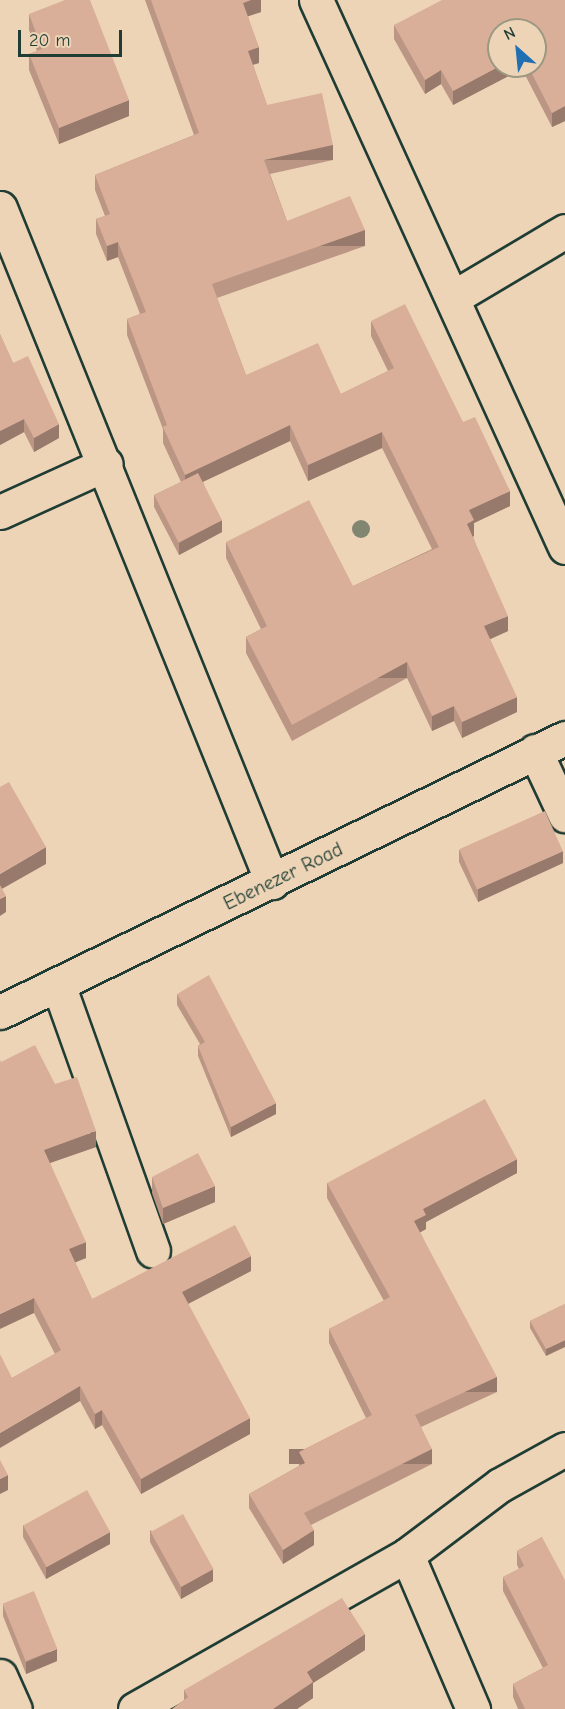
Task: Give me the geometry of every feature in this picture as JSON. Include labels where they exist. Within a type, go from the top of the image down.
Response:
[{"type":"street","points":[[316,0],[454,297],[565,547]]},
{"type":"street","points":[[0,208],[106,464],[272,882]]},
{"type":"street","points":[[454,297],[565,231]]},
{"type":"street","points":[[0,512],[106,464]]},
{"type":"street","name":"Ebenezer Road","points":[[0,1012],[565,738]]},
{"type":"street","points":[[535,751],[565,815]]},
{"type":"street","points":[[58,984],[153,1251]]},
{"type":"street","points":[[135,1709],[406,1556],[500,1485],[565,1449]]},
{"type":"street","points":[[406,1556],[473,1709]]},
{"type":"street","points":[[0,1676],[15,1709]]},
{"type":"building","points":[[65,0],[90,0],[129,100],[59,128],[29,54],[42,49],[29,14]]},
{"type":"building","points":[[151,0],[251,0],[243,3],[259,47],[248,51],[267,105],[322,93],[333,145],[264,160],[287,221],[350,196],[365,230],[212,284],[246,375],[318,343],[341,394],[394,368],[371,321],[405,304],[463,422],[475,417],[510,491],[469,510],[474,520],[467,524],[508,616],[484,626],[517,697],[462,722],[454,706],[432,716],[407,662],[292,725],[246,637],[267,626],[226,542],[309,500],[353,586],[439,547],[382,432],[308,465],[290,425],[185,475],[163,427],[167,425],[127,319],[146,312],[118,242],[107,246],[96,219],[110,214],[95,175],[199,133]]},
{"type":"building","points":[[442,0],[565,0],[565,106],[552,113],[534,78],[547,78],[547,18],[487,18],[487,73],[453,91],[441,70],[425,80],[394,25]]},
{"type":"building","points":[[0,334],[13,363],[28,356],[59,424],[34,438],[24,419],[0,431]]},
{"type":"building","points":[[198,473],[222,520],[178,542],[154,495]]},
{"type":"building","points":[[9,782],[46,847],[0,874],[0,787]]},
{"type":"building","points":[[545,811],[563,851],[477,889],[459,849]]},
{"type":"building","points":[[0,885],[6,896],[0,899]]},
{"type":"building","points":[[209,975],[276,1103],[231,1127],[198,1046],[205,1042],[177,994]]},
{"type":"building","points":[[35,1045],[55,1084],[77,1077],[96,1131],[44,1150],[86,1242],[69,1249],[92,1299],[235,1225],[251,1256],[182,1292],[250,1418],[141,1479],[102,1410],[95,1414],[80,1386],[0,1433],[0,1354],[12,1378],[61,1350],[34,1298],[0,1314],[0,1060],[1,1062]]},
{"type":"building","points":[[485,1099],[517,1159],[423,1209],[426,1215],[414,1221],[497,1377],[415,1415],[432,1449],[304,1513],[314,1530],[283,1550],[249,1494],[305,1463],[299,1452],[372,1415],[329,1329],[390,1297],[327,1183]]},
{"type":"building","points":[[198,1153],[215,1186],[163,1208],[152,1177]]},
{"type":"building","points":[[565,1304],[565,1340],[546,1349],[530,1321]]},
{"type":"building","points":[[0,1460],[8,1475],[0,1479]]},
{"type":"building","points":[[87,1490],[110,1532],[46,1567],[23,1525]]},
{"type":"building","points":[[183,1514],[214,1569],[181,1587],[151,1532]]},
{"type":"building","points":[[542,1537],[565,1580],[565,1709],[525,1709],[513,1684],[548,1665],[503,1577],[524,1566],[517,1551]]},
{"type":"building","points":[[34,1591],[57,1648],[26,1661],[2,1604]]},
{"type":"building","points":[[342,1598],[365,1634],[307,1672],[313,1682],[273,1709],[172,1709],[188,1697],[184,1690]]}]
